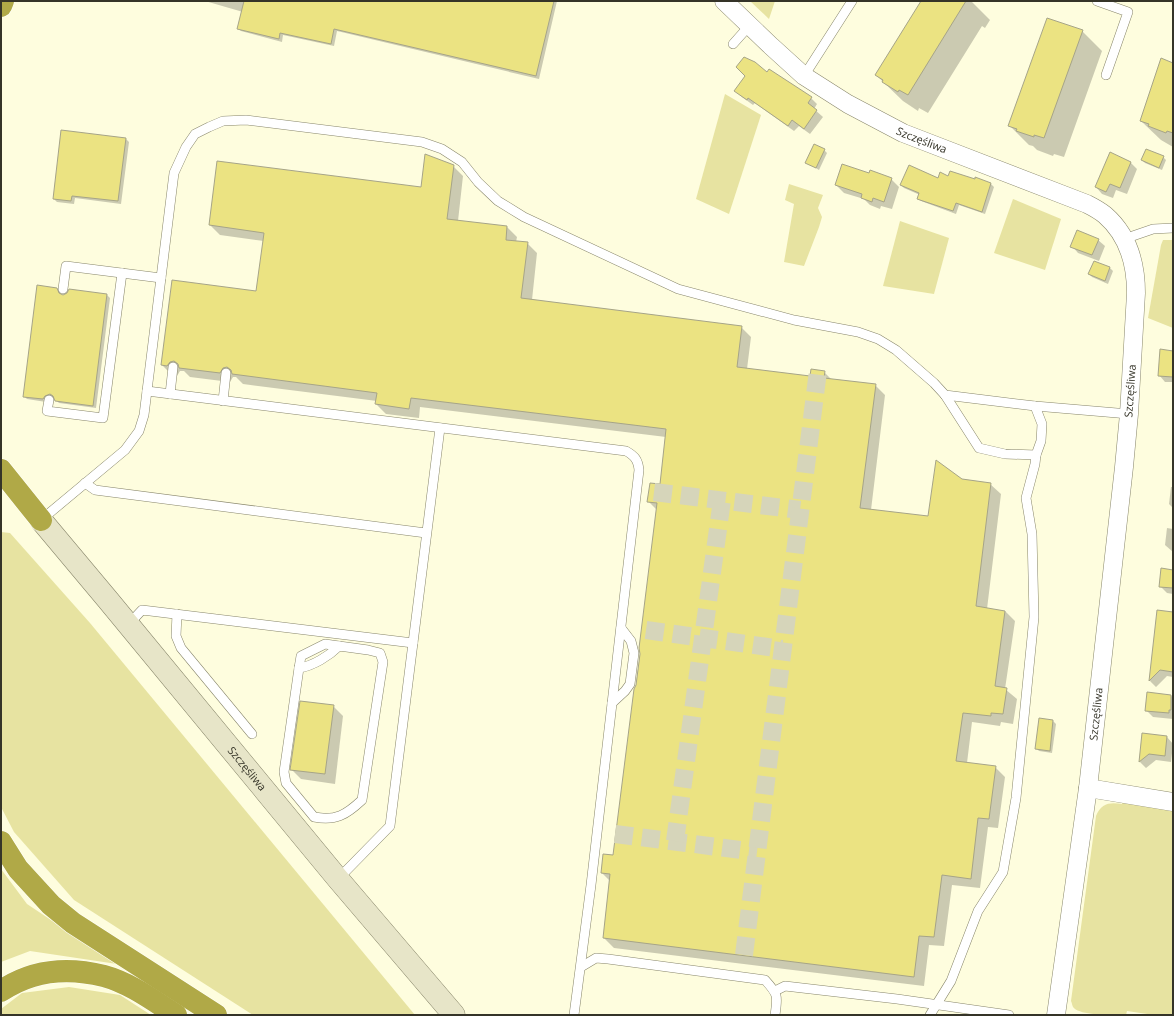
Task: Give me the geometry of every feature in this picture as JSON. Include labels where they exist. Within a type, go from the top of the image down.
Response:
[{"type":"highway","points":[[1,6],[3,1]]},
{"type":"highway","points":[[1,470],[41,520]]},
{"type":"highway","points":[[1,842],[18,869],[51,905],[73,923],[216,1015]]},
{"type":"highway","points":[[1,990],[34,975],[55,971],[80,972],[104,976],[129,986],[176,1015]]},
{"type":"street","name":"Szczęśliwa","points":[[724,1],[804,76],[900,136],[1087,204],[1105,216],[1124,239],[1134,263],[1136,277],[1129,414],[1088,788],[1056,1015]]},
{"type":"street","name":"Szczęśliwa","points":[[41,520],[135,618],[338,879],[454,1015]]},
{"type":"street","points":[[1088,788],[1173,802]]},
{"type":"lane","points":[[804,76],[852,1]]},
{"type":"lane","points":[[1097,1],[1128,12],[1106,75]]},
{"type":"lane","points":[[732,44],[749,26]]},
{"type":"lane","points":[[41,520],[125,450],[139,431],[144,415],[174,173],[186,147],[196,134],[223,121],[246,120],[422,142],[442,149],[462,162],[478,182],[498,201],[524,217],[678,289],[794,320],[858,332],[878,339],[896,350],[934,383],[945,395],[979,448],[1005,454],[1036,455]]},
{"type":"lane","points":[[1124,239],[1153,230],[1173,228]]},
{"type":"lane","points":[[64,289],[66,266],[161,278]]},
{"type":"lane","points":[[49,400],[47,411],[103,418],[122,273]]},
{"type":"lane","points":[[170,394],[173,367]]},
{"type":"lane","points":[[223,400],[226,373]]},
{"type":"lane","points":[[147,391],[626,451],[633,455],[638,461],[639,470],[621,628],[574,1015]]},
{"type":"lane","points":[[945,395],[1035,406],[1129,414]]},
{"type":"lane","points":[[930,1015],[951,981],[978,911],[1003,872],[1016,798],[1034,617],[1032,534],[1026,498],[1036,455],[1042,441],[1042,424],[1035,406]]},
{"type":"lane","points":[[338,879],[390,826],[440,428]]},
{"type":"lane","points":[[85,483],[95,490],[426,532]]},
{"type":"lane","points":[[135,618],[177,614],[412,642]]},
{"type":"lane","points":[[177,614],[176,636],[182,648],[252,734]]},
{"type":"lane","points":[[612,703],[630,684],[634,653],[631,641],[621,628]]},
{"type":"lane","points":[[325,644],[380,653],[384,662],[364,787],[362,800],[349,812],[337,817],[325,819],[314,817],[286,783],[284,772],[298,668],[301,656],[325,644]]},
{"type":"lane","points":[[581,967],[596,958],[755,977],[765,980],[775,991],[777,1000],[775,1015]]},
{"type":"lane","points":[[775,991],[785,986],[936,1004],[1009,1015]]},
{"type":"shaded area","points":[[750,1],[775,1],[769,19]]},
{"type":"shaded area","points":[[725,94],[761,115],[729,214],[696,199]]},
{"type":"shaded area","points":[[789,184],[823,195],[818,208],[822,217],[804,266],[784,262],[794,204],[785,200]]},
{"type":"shaded area","points":[[1013,199],[1061,219],[1045,270],[994,253]]},
{"type":"shaded area","points":[[900,221],[949,238],[934,294],[883,286]]},
{"type":"shaded area","points":[[1163,240],[1173,240],[1173,328],[1148,318]]},
{"type":"shaded area","points":[[1,532],[10,533],[90,623],[415,1015],[253,1015],[74,900],[14,832],[1,807]]},
{"type":"shaded area","points":[[1123,799],[1173,808],[1173,1015],[1154,1015],[1127,1011],[1126,1015],[1106,1015],[1082,1012],[1073,1007],[1071,1001],[1096,816],[1100,808],[1106,804],[1122,804]]},
{"type":"shaded area","points":[[1,869],[27,904],[117,964],[30,951],[1,962]]},
{"type":"shaded area","points":[[69,987],[120,995],[151,1015],[1,1015],[1,1009],[22,993]]},
{"type":"building","points":[[244,1],[554,1],[536,76],[334,29],[331,44],[280,33],[279,39],[237,29]]},
{"type":"building","points":[[921,1],[966,1],[908,95],[899,90],[898,92],[882,82],[883,80],[875,75]]},
{"type":"building","points":[[1047,18],[1083,30],[1044,138],[1034,135],[1034,137],[1016,131],[1017,129],[1008,126]]},
{"type":"building","points":[[744,57],[755,62],[767,72],[769,69],[812,97],[808,103],[817,110],[804,129],[792,120],[788,126],[748,98],[747,100],[734,91],[745,76],[736,67]]},
{"type":"building","points":[[1161,58],[1173,63],[1173,133],[1167,131],[1166,133],[1140,121]]},
{"type":"building","points":[[61,130],[126,138],[118,201],[72,196],[71,201],[53,199]]},
{"type":"building","points":[[814,144],[825,149],[816,168],[805,163]]},
{"type":"building","points":[[1146,149],[1164,156],[1159,168],[1141,160]]},
{"type":"building","points":[[1110,152],[1131,162],[1120,188],[1110,184],[1106,192],[1095,187]]},
{"type":"building","points":[[425,154],[454,165],[447,219],[507,226],[506,240],[528,242],[521,298],[742,326],[737,367],[810,376],[811,369],[825,371],[824,378],[876,384],[860,508],[928,516],[936,460],[962,479],[991,483],[976,606],[1005,611],[995,686],[1007,688],[1003,714],[991,713],[991,716],[963,713],[956,761],[996,766],[989,819],[978,818],[971,879],[942,875],[934,937],[919,936],[914,977],[603,938],[610,874],[601,873],[603,854],[613,855],[634,689],[636,685],[640,654],[639,648],[657,503],[647,502],[650,483],[660,484],[666,429],[411,398],[409,409],[375,404],[377,393],[232,374],[231,370],[227,367],[223,368],[220,373],[179,368],[178,364],[174,361],[170,362],[167,366],[161,365],[172,280],[256,291],[264,233],[209,225],[217,161],[421,187]]},
{"type":"building","points":[[842,164],[869,173],[870,170],[892,178],[884,202],[873,198],[872,202],[861,198],[862,194],[835,185]]},
{"type":"building","points":[[909,165],[938,178],[940,172],[948,176],[950,171],[975,179],[975,177],[991,183],[982,212],[956,203],[953,211],[917,199],[919,193],[900,185]]},
{"type":"building","points":[[1077,230],[1099,239],[1092,255],[1070,247]]},
{"type":"building","points":[[1094,261],[1110,267],[1105,281],[1088,274]]},
{"type":"building","points":[[37,285],[57,288],[59,293],[63,295],[67,293],[69,289],[107,294],[93,406],[55,401],[53,396],[50,394],[45,396],[43,399],[23,397]]},
{"type":"building","points":[[1160,349],[1173,351],[1173,377],[1158,376]]},
{"type":"building","points":[[1161,568],[1173,570],[1173,588],[1159,587]]},
{"type":"building","points":[[1157,610],[1173,612],[1173,672],[1160,670],[1149,681]]},
{"type":"building","points":[[1147,692],[1171,695],[1171,710],[1169,710],[1169,713],[1145,711]]},
{"type":"building","points":[[300,701],[334,705],[325,774],[290,770]]},
{"type":"building","points":[[1039,718],[1053,720],[1050,751],[1035,749]]},
{"type":"building","points":[[1142,733],[1167,736],[1165,756],[1149,754],[1139,762]]},
{"type":"tunnel","points":[[744,955],[818,371]]},
{"type":"tunnel","points":[[654,492],[800,510]]},
{"type":"tunnel","points":[[675,841],[722,500]]},
{"type":"tunnel","points":[[646,630],[782,649]]},
{"type":"tunnel","points":[[615,834],[757,852]]}]
